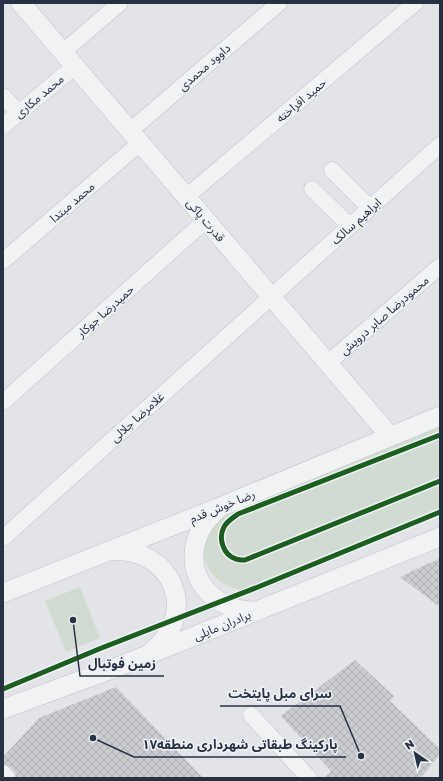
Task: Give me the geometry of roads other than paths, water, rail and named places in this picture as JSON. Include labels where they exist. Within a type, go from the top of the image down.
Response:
[{"type":"street","name":"قدرت پاکی","points":[[22,3],[390,436]]},
{"type":"street","name":"داوود محمدی","points":[[135,137],[279,3]]},
{"type":"street","name":"حمید افراخته","points":[[186,197],[415,3]]},
{"type":"street","name":"محمد مکاری","points":[[3,126],[19,113],[69,59],[112,6]]},
{"type":"street","points":[[3,96],[19,113]]},
{"type":"street","name":"محمد مبتدا","points":[[3,260],[135,137]]},
{"type":"street","name":"ابراهیم سالک","points":[[271,297],[440,145]]},
{"type":"street","points":[[332,170],[370,208]]},
{"type":"street","points":[[312,190],[350,226]]},
{"type":"street","name":"حمیدرضا جوکار","points":[[3,402],[206,220]]},
{"type":"street","name":"محمودرضا صابر درویش","points":[[328,363],[440,266]]},
{"type":"street","name":"غلامرضا جلالی","points":[[3,538],[271,297]]},
{"type":"street","name":"رضا خوش قدم","points":[[3,593],[220,507],[440,416]]},
{"type":"street","points":[[220,507],[205,522],[196,542],[194,552],[197,573],[208,592],[216,600],[226,606],[236,609],[258,610]]},
{"type":"street","name":"برادران مایلی","points":[[3,709],[137,660],[440,537]]},
{"type":"street","points":[[103,553],[123,550],[144,555],[162,568],[169,578],[173,588],[176,608],[175,619],[171,629],[159,646],[137,660]]},
{"type":"street","points":[[251,715],[309,778]]},
{"type":"street","points":[[3,773],[7,778]]},
{"type":"place","name":"زمین فوتبال","points":[[73,620]]},
{"type":"place","name":"پارکینگ طبقاتی شهرداری منطقه۱۷","points":[[93,738]]},
{"type":"place","name":"سرای مبل پایتخت","points":[[361,756]]}]
